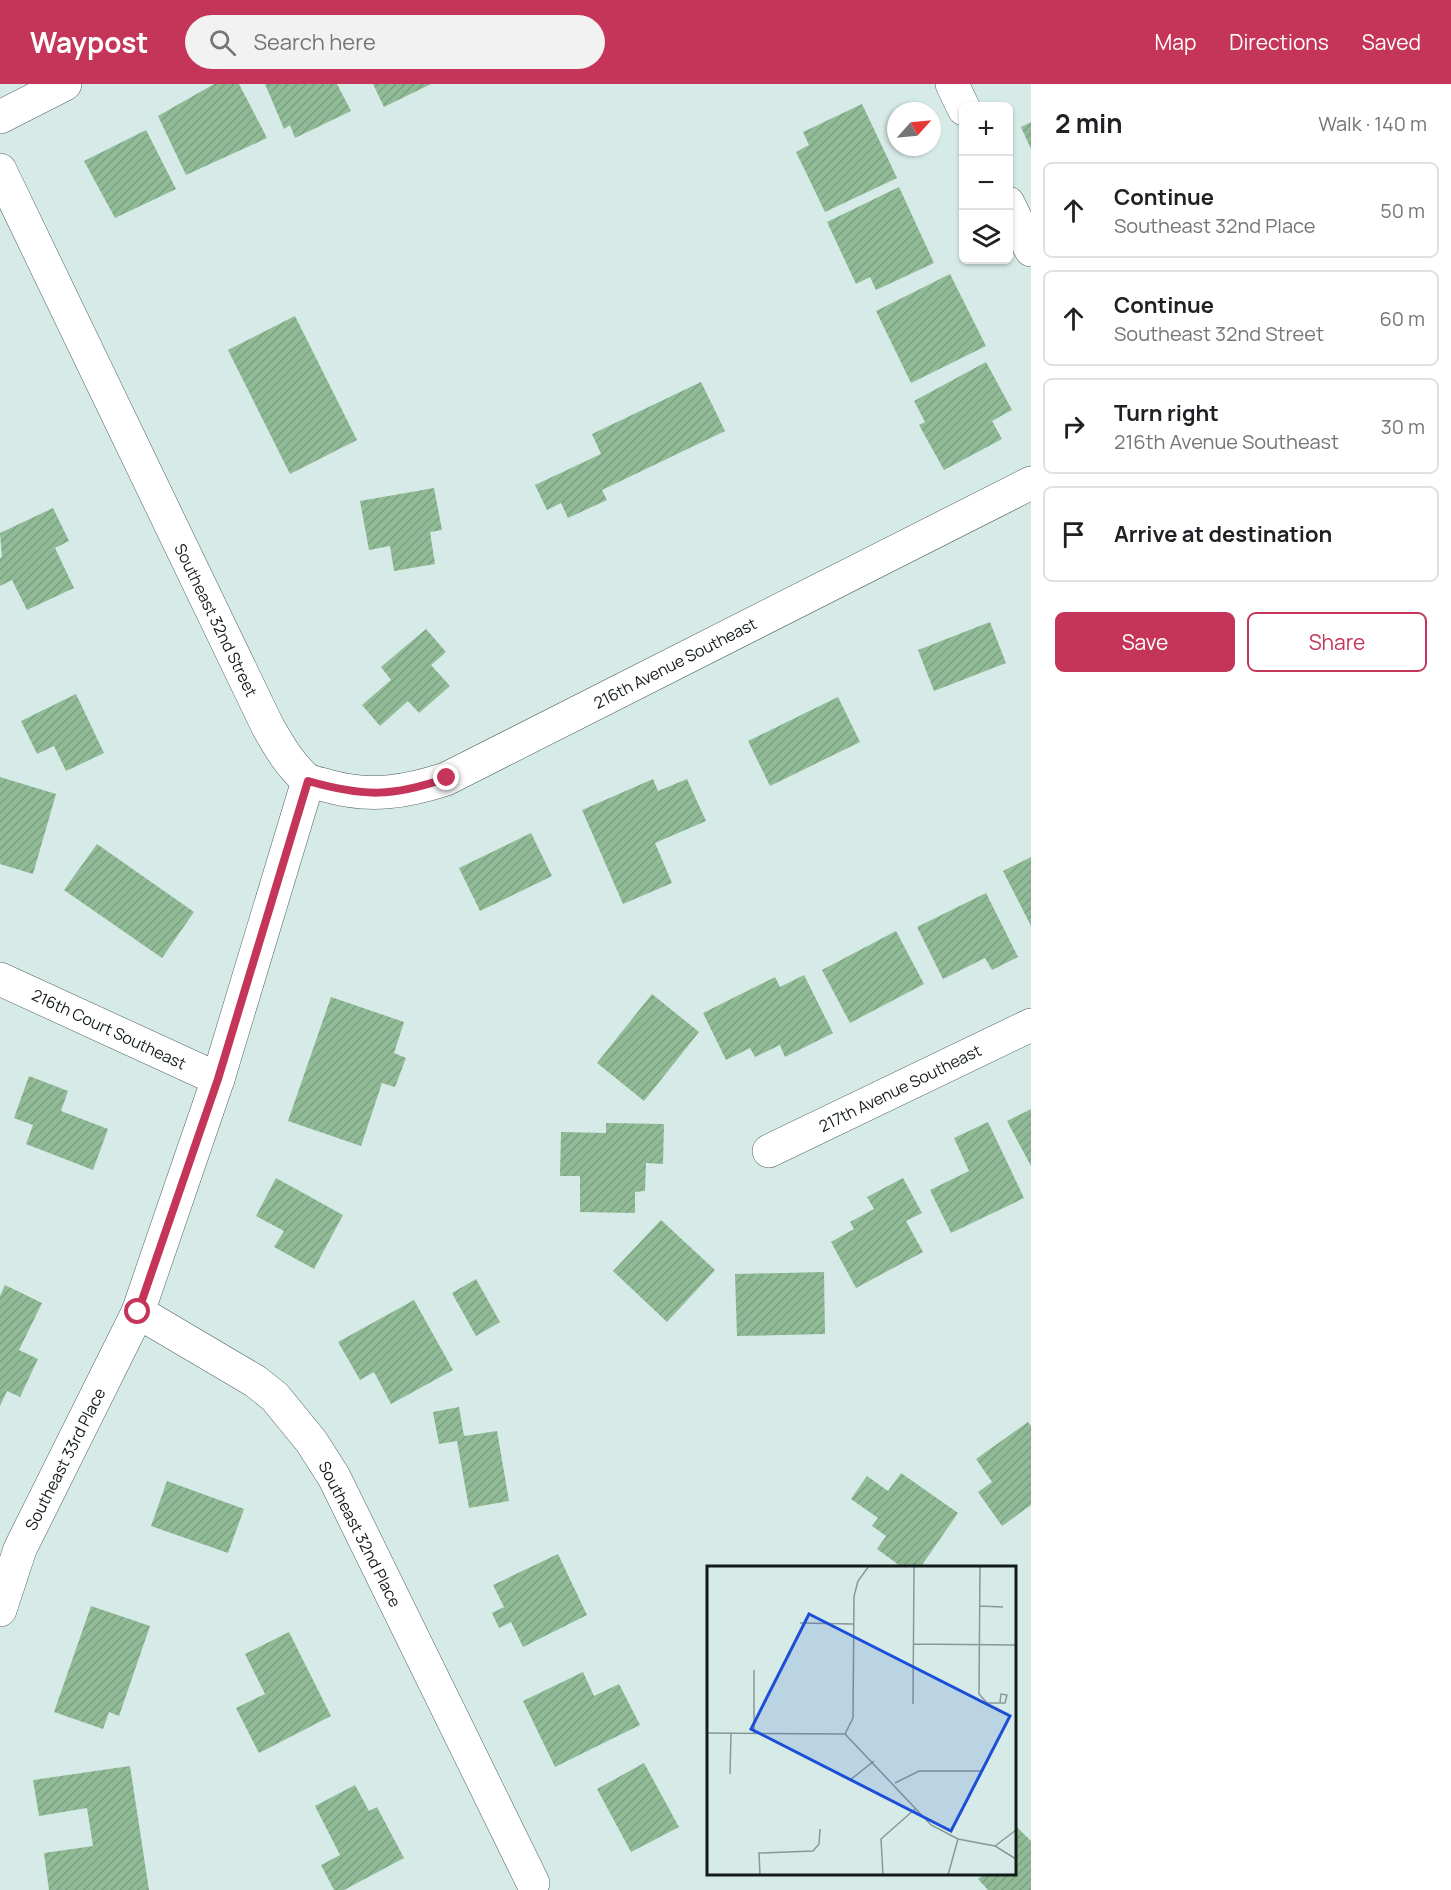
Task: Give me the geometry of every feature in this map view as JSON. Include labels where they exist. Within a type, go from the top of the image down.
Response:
[{"type":"street","points":[[0,117],[65,84]]},
{"type":"street","points":[[952,84],[960,102]]},
{"type":"street","name":"Southeast 32nd Street","points":[[0,170],[268,726],[284,756],[308,781]]},
{"type":"street","points":[[1011,210],[1031,250]]},
{"type":"street","name":"216th Avenue Southeast","points":[[308,781],[343,790],[381,794],[411,791],[447,778],[1031,483]]},
{"type":"street","points":[[138,1312],[218,1079],[308,781]]},
{"type":"street","name":"216th Court Southeast","points":[[0,979],[218,1079]]},
{"type":"street","name":"217th Avenue Southeast","points":[[769,1151],[1031,1025]]},
{"type":"street","name":"Southeast 33rd Place","points":[[0,1610],[10,1544],[138,1312]]},
{"type":"street","name":"Southeast 32nd Place","points":[[138,1312],[255,1381],[275,1397],[311,1441],[334,1477],[532,1883]]},
{"type":"building","points":[[214,84],[239,84],[267,138],[186,175],[158,116]]},
{"type":"building","points":[[265,84],[337,84],[351,111],[295,138],[290,125],[284,129]]},
{"type":"building","points":[[373,84],[431,84],[384,107]]},
{"type":"building","points":[[862,104],[897,178],[825,212],[796,152],[809,145],[803,132]]},
{"type":"building","points":[[1031,122],[1031,149],[1021,127]]},
{"type":"building","points":[[146,130],[176,189],[115,218],[84,161]]},
{"type":"building","points":[[899,187],[934,263],[876,290],[870,277],[856,284],[827,222]]},
{"type":"building","points":[[950,274],[986,346],[911,383],[876,311]]},
{"type":"building","points":[[295,316],[357,440],[290,474],[228,350]]},
{"type":"building","points":[[986,362],[1012,410],[992,421],[1002,439],[944,470],[919,425],[925,422],[914,401]]},
{"type":"building","points":[[701,382],[725,431],[602,490],[607,500],[568,518],[561,503],[547,510],[535,485],[601,454],[592,434]]},
{"type":"building","points":[[434,488],[442,530],[430,532],[435,564],[394,571],[390,546],[369,550],[360,501]]},
{"type":"building","points":[[53,508],[69,541],[55,548],[74,588],[27,610],[12,580],[0,586],[0,558],[2,557],[0,533]]},
{"type":"building","points":[[990,622],[1006,663],[934,691],[918,650]]},
{"type":"building","points":[[426,629],[446,652],[431,665],[450,686],[419,713],[408,701],[380,726],[362,705],[391,680],[381,667]]},
{"type":"building","points":[[76,694],[104,753],[66,771],[54,746],[37,754],[21,721]]},
{"type":"building","points":[[838,697],[860,742],[770,786],[748,741]]},
{"type":"building","points":[[0,777],[56,794],[33,874],[0,864]]},
{"type":"building","points":[[653,779],[658,791],[687,779],[706,821],[655,843],[672,883],[623,904],[582,810]]},
{"type":"building","points":[[531,833],[552,876],[480,911],[459,868]]},
{"type":"building","points":[[97,844],[194,912],[162,958],[64,890]]},
{"type":"building","points":[[1031,857],[1031,926],[1003,871]]},
{"type":"building","points":[[986,893],[1018,957],[992,970],[985,958],[943,979],[917,927]]},
{"type":"building","points":[[896,931],[924,984],[850,1023],[822,970]]},
{"type":"building","points":[[804,975],[833,1033],[785,1057],[780,1045],[755,1057],[750,1048],[726,1060],[703,1013],[775,977],[780,987]]},
{"type":"building","points":[[652,994],[699,1032],[644,1101],[597,1063]]},
{"type":"building","points":[[331,997],[404,1022],[394,1053],[406,1058],[395,1087],[382,1083],[361,1146],[288,1121]]},
{"type":"building","points":[[29,1076],[68,1091],[61,1111],[108,1129],[93,1170],[26,1144],[33,1125],[14,1118]]},
{"type":"building","points":[[1031,1109],[1031,1166],[1007,1121]]},
{"type":"building","points":[[988,1122],[1024,1198],[951,1233],[930,1190],[969,1171],[954,1138]]},
{"type":"building","points":[[606,1123],[664,1124],[663,1164],[646,1163],[645,1191],[635,1192],[635,1213],[580,1212],[580,1176],[560,1176],[561,1132],[606,1133]]},
{"type":"building","points":[[276,1178],[343,1215],[314,1269],[274,1247],[284,1231],[256,1216]]},
{"type":"building","points":[[903,1178],[922,1213],[906,1221],[923,1252],[856,1288],[831,1242],[854,1229],[850,1222],[874,1209],[867,1197]]},
{"type":"building","points":[[661,1220],[715,1270],[667,1322],[613,1271]]},
{"type":"building","points":[[824,1272],[825,1334],[737,1336],[735,1274]]},
{"type":"building","points":[[476,1279],[500,1322],[476,1336],[452,1293]]},
{"type":"building","points":[[5,1285],[42,1303],[19,1350],[38,1359],[20,1397],[7,1391],[0,1406],[0,1296]]},
{"type":"building","points":[[414,1300],[453,1370],[391,1404],[374,1372],[360,1380],[338,1342]]},
{"type":"building","points":[[459,1407],[464,1436],[497,1431],[509,1501],[469,1508],[457,1441],[439,1444],[433,1412]]},
{"type":"building","points":[[1028,1422],[1031,1426],[1031,1505],[1002,1526],[978,1492],[992,1482],[976,1459]]},
{"type":"building","points":[[901,1473],[958,1513],[921,1566],[900,1566],[877,1549],[886,1536],[872,1526],[878,1518],[851,1499],[867,1476],[888,1491]]},
{"type":"building","points":[[167,1481],[244,1509],[228,1553],[151,1526]]},
{"type":"building","points":[[558,1554],[587,1615],[523,1647],[511,1622],[499,1628],[492,1613],[504,1607],[493,1585]]},
{"type":"building","points":[[91,1606],[150,1626],[119,1716],[109,1712],[103,1729],[54,1712]]},
{"type":"building","points":[[289,1632],[331,1716],[259,1753],[236,1708],[265,1694],[245,1654]]},
{"type":"building","points":[[583,1672],[594,1696],[619,1684],[640,1725],[555,1767],[523,1701]]},
{"type":"building","points":[[644,1763],[679,1827],[631,1852],[597,1789]]},
{"type":"building","points":[[130,1766],[149,1890],[49,1890],[44,1853],[93,1846],[87,1808],[39,1816],[33,1780]]},
{"type":"building","points":[[355,1785],[369,1811],[377,1807],[404,1858],[344,1890],[334,1890],[321,1865],[340,1855],[315,1806]]},
{"type":"building","points":[[1016,1826],[1031,1841],[1031,1890],[988,1890],[978,1879],[983,1875],[1016,1875]]},
{"type":"route","points":[[138,1312],[218,1079],[308,781],[343,790],[381,794],[411,791],[447,778]]}]
